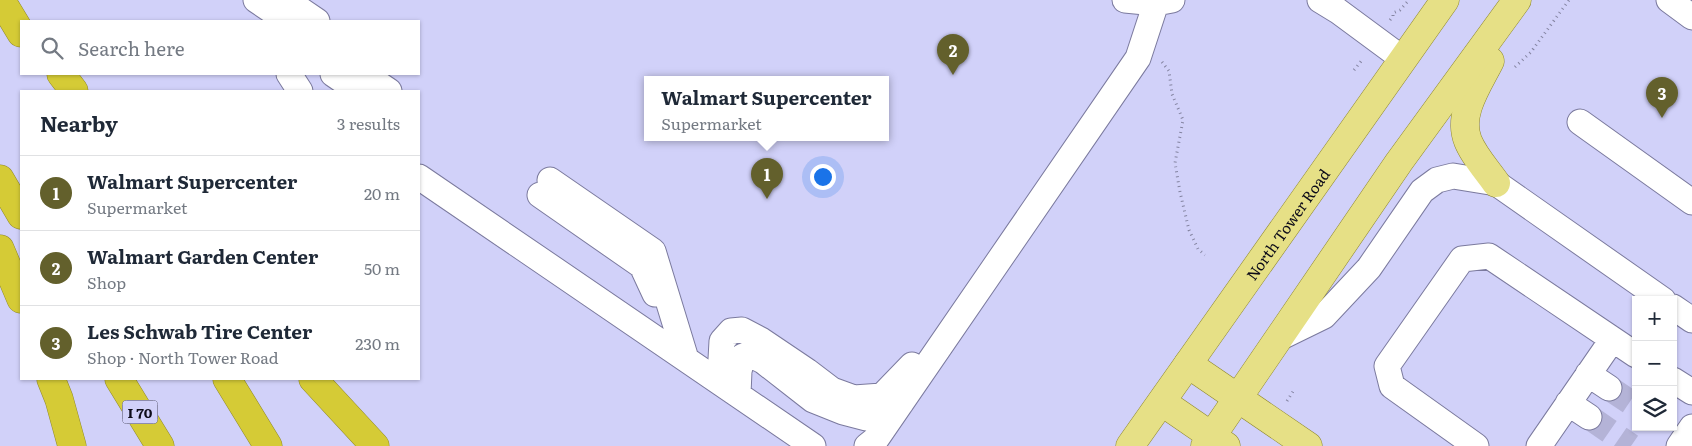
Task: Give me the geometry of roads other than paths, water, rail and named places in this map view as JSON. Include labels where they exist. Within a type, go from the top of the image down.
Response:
[{"type":"highway","points":[[1,0],[20,31]]},
{"type":"highway","points":[[8,0],[22,20]]},
{"type":"highway","points":[[46,75],[55,90]]},
{"type":"highway","points":[[62,75],[73,90]]},
{"type":"highway","points":[[0,179],[20,213]]},
{"type":"highway","points":[[0,249],[20,297]]},
{"type":"highway","points":[[51,380],[59,399],[72,446]]},
{"type":"highway","name":"I 70","points":[[120,380],[160,446]]},
{"type":"highway","points":[[228,380],[268,446]]},
{"type":"highway","points":[[313,380],[375,446]]},
{"type":"main road","name":"North Tower Road","points":[[1130,446],[1445,0]]},
{"type":"main road","points":[[1162,402],[1214,443],[1239,397],[1278,338],[1399,162],[1517,0]]},
{"type":"main road","points":[[1496,183],[1468,141],[1465,119],[1471,98],[1521,0]]},
{"type":"main road","points":[[1188,364],[1239,397],[1308,446]]},
{"type":"lane","points":[[246,0],[258,20]]},
{"type":"lane","points":[[256,0],[286,20]]},
{"type":"lane","points":[[286,0],[315,20]]},
{"type":"lane","points":[[867,446],[877,438],[1138,58],[1164,1],[1124,0]]},
{"type":"lane","points":[[1320,0],[1403,59]]},
{"type":"lane","points":[[1669,0],[1692,16]]},
{"type":"lane","points":[[291,75],[299,90]]},
{"type":"lane","points":[[334,75],[357,90]]},
{"type":"lane","points":[[368,75],[396,83]]},
{"type":"lane","points":[[1580,122],[1692,202]]},
{"type":"lane","points":[[1278,338],[1324,316],[1369,268],[1422,191],[1437,180],[1453,176],[1496,183],[1657,296]]},
{"type":"lane","points":[[420,178],[813,446]]},
{"type":"lane","points":[[540,195],[653,251],[686,359],[632,280],[540,195]]},
{"type":"lane","points":[[1476,446],[1392,386],[1387,366],[1462,259],[1489,256],[1632,352]]},
{"type":"lane","points":[[1677,310],[1692,320]]},
{"type":"lane","points":[[707,373],[702,355],[708,333],[721,319],[747,315],[777,329],[854,386],[872,383],[897,362],[953,328]]},
{"type":"lane","points":[[738,394],[721,359],[722,341],[731,331],[742,330],[761,340],[832,390],[854,398],[882,396],[904,372],[953,328]]},
{"type":"lane","points":[[1549,443],[1568,403],[1612,340]]},
{"type":"lane","points":[[738,394],[739,371],[744,356],[753,356],[763,361],[813,400],[843,412],[866,418],[884,413],[901,403]]},
{"type":"lane","points":[[1588,374],[1609,388]]},
{"type":"lane","points":[[1677,383],[1692,392]]},
{"type":"lane","points":[[1568,403],[1589,417]]},
{"type":"tunnel","points":[[1609,388],[1632,403]]},
{"type":"tunnel","points":[[1589,417],[1631,446]]},
{"type":"place","name":"Walmart Garden Center","points":[[953,75]]},
{"type":"place","name":"Les Schwab Tire Center","points":[[1662,118]]},
{"type":"place","name":"Walmart Supercenter","points":[[767,199]]}]
